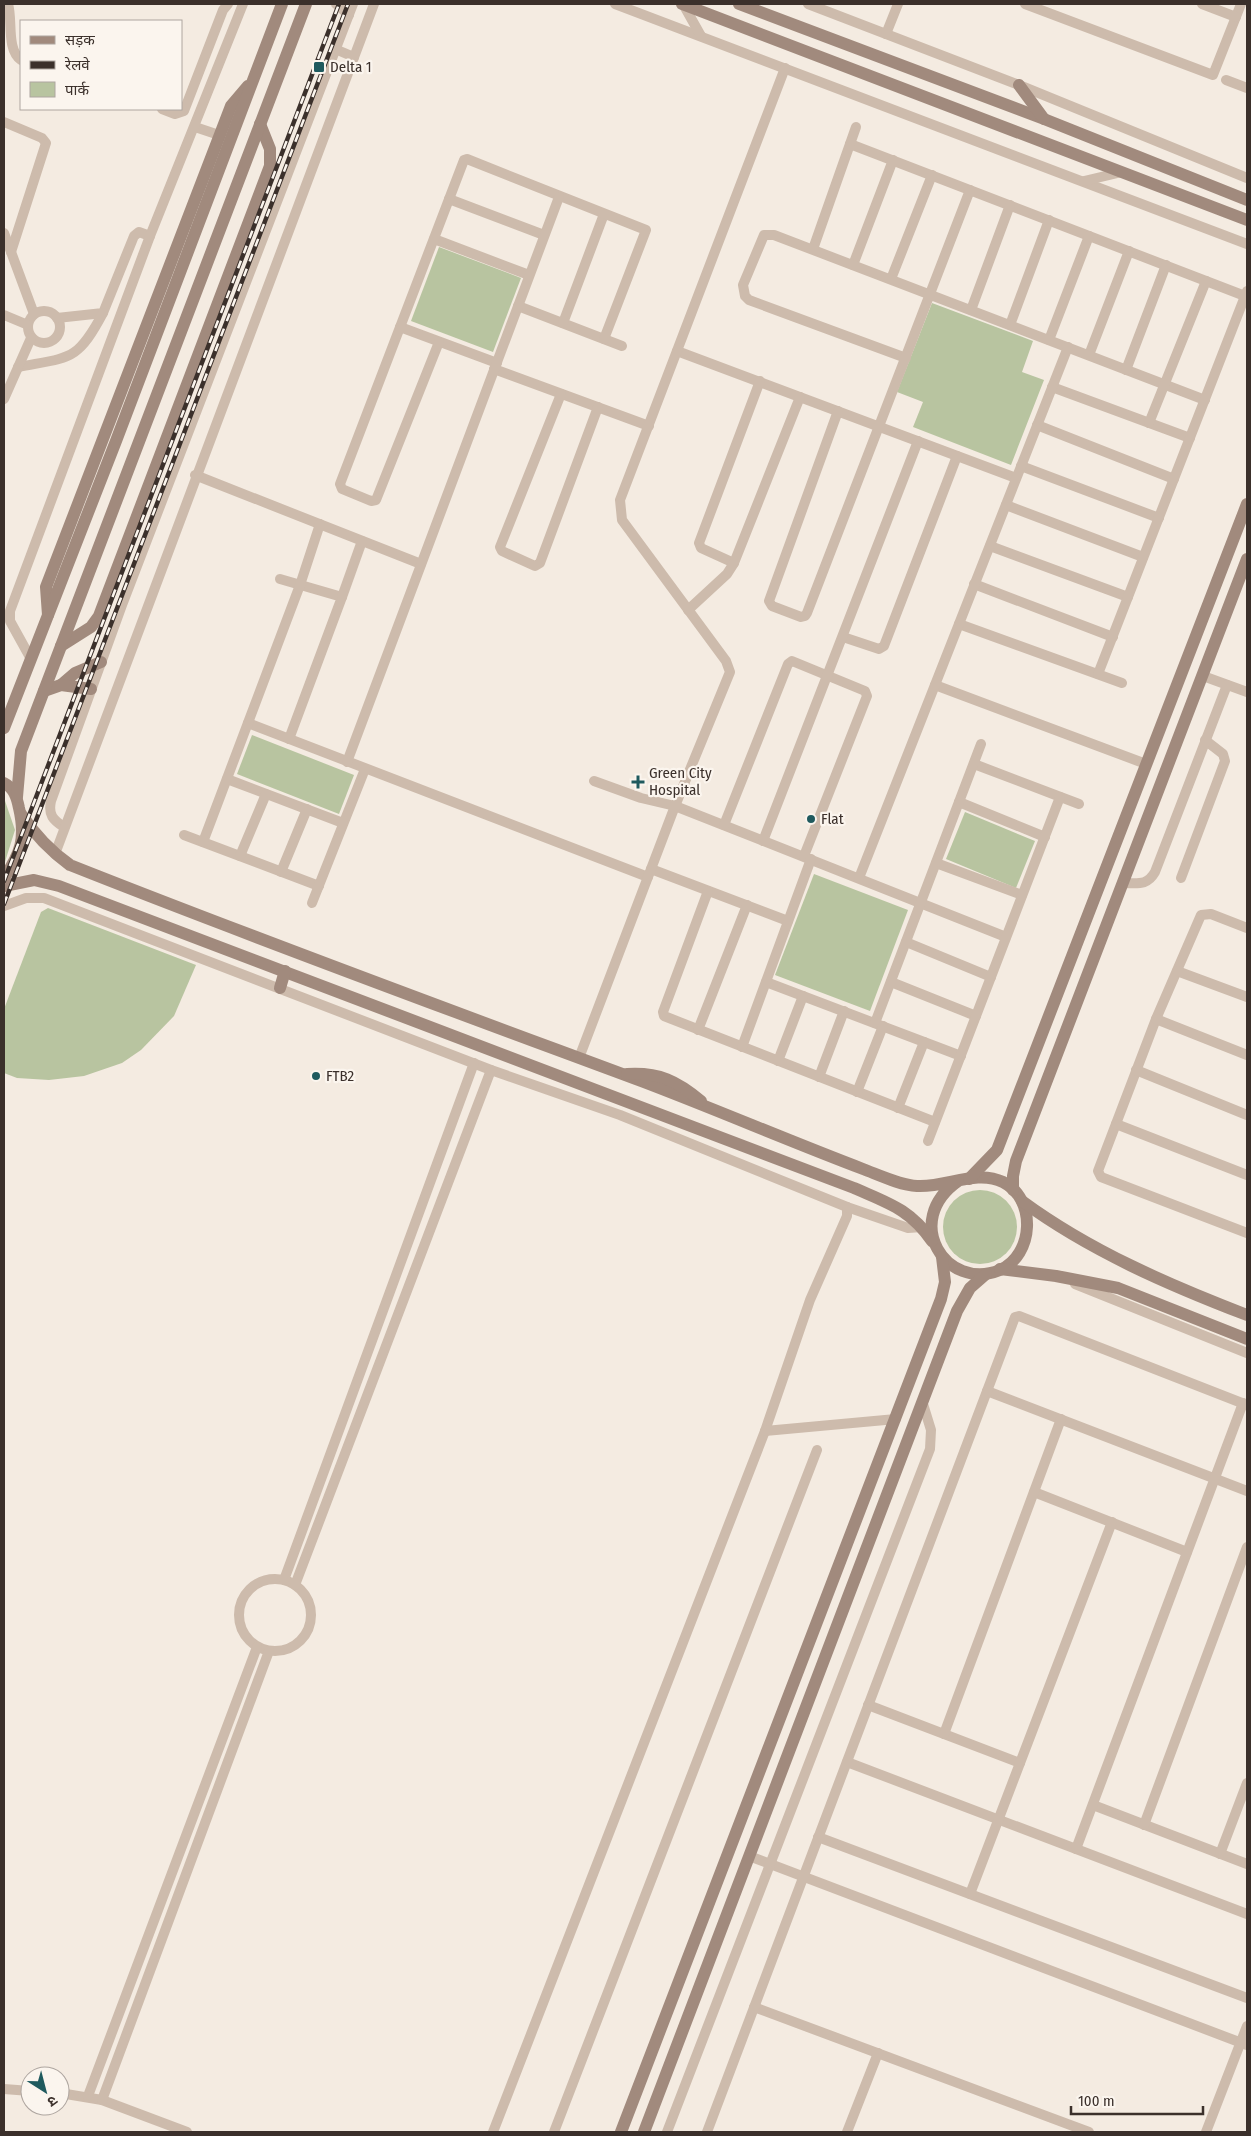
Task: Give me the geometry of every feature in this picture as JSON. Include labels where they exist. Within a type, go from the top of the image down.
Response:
[{"type":"street","points":[[8,4],[12,41],[20,59]]},
{"type":"street","points":[[165,110],[175,114],[184,111],[223,10],[228,4]]},
{"type":"street","points":[[31,659],[7,618],[150,236],[243,4]]},
{"type":"street","points":[[4,728],[282,4]]},
{"type":"street","points":[[4,878],[16,859],[24,829],[17,797],[21,751],[306,4]]},
{"type":"street","points":[[336,4],[349,15]]},
{"type":"street","points":[[64,827],[54,821],[50,815],[51,801],[101,662],[353,4]]},
{"type":"street","points":[[54,854],[195,475],[374,4]]},
{"type":"street","points":[[615,4],[1247,244]]},
{"type":"street","points":[[683,4],[701,36]]},
{"type":"street","points":[[683,4],[1247,220]]},
{"type":"street","points":[[739,4],[1044,119],[1247,200]]},
{"type":"street","points":[[808,4],[1019,85],[1247,178]]},
{"type":"street","points":[[886,34],[898,4]]},
{"type":"street","points":[[1025,4],[1213,75],[1240,4]]},
{"type":"street","points":[[1202,4],[1236,17]]},
{"type":"street","points":[[335,49],[354,57]]},
{"type":"street","points":[[4,51],[20,59]]},
{"type":"street","points":[[579,1058],[675,806],[730,672],[726,661],[622,520],[620,500],[785,68]]},
{"type":"street","points":[[1226,80],[1247,88]]},
{"type":"street","points":[[48,615],[46,587],[219,135],[231,106],[252,82]]},
{"type":"street","points":[[1019,85],[1044,119]]},
{"type":"street","points":[[4,122],[42,138],[46,147],[11,252]]},
{"type":"street","points":[[61,646],[95,623],[102,608],[270,166],[270,149],[260,124]]},
{"type":"street","points":[[195,127],[219,135]]},
{"type":"street","points":[[813,249],[856,127]]},
{"type":"street","points":[[850,144],[1166,266],[1246,293],[1098,674]]},
{"type":"street","points":[[439,342],[378,497],[371,501],[342,489],[340,484],[464,160],[467,159],[559,197],[644,229],[646,232],[604,339]]},
{"type":"street","points":[[853,265],[893,160]]},
{"type":"street","points":[[1084,181],[1122,172]]},
{"type":"street","points":[[891,279],[932,175]]},
{"type":"street","points":[[838,411],[769,601],[772,606],[801,617],[805,616],[932,295],[970,190]]},
{"type":"street","points":[[347,762],[559,197]]},
{"type":"street","points":[[449,199],[544,236]]},
{"type":"street","points":[[970,310],[1010,205]]},
{"type":"street","points":[[563,323],[604,214]]},
{"type":"street","points":[[1010,325],[1049,220]]},
{"type":"street","points":[[18,367],[66,358],[77,352],[89,340],[103,314],[134,236],[139,232],[150,236]]},
{"type":"street","points":[[4,233],[34,314]]},
{"type":"street","points":[[906,358],[749,300],[745,296],[743,285],[764,235],[774,235],[813,249],[1204,400]]},
{"type":"street","points":[[1049,340],[1089,236]]},
{"type":"street","points":[[434,239],[529,275]]},
{"type":"street","points":[[1089,355],[1129,251]]},
{"type":"street","points":[[1126,370],[1166,266]]},
{"type":"street","points":[[1149,423],[1206,281]]},
{"type":"street","points":[[518,306],[622,346]]},
{"type":"street","points":[[4,399],[31,338],[28,325],[34,314],[38,311],[49,311],[58,318],[60,328],[56,338],[51,342],[41,344],[31,338]]},
{"type":"street","points":[[58,318],[103,314]]},
{"type":"street","points":[[4,315],[28,325]]},
{"type":"street","points":[[400,327],[560,394],[649,426]]},
{"type":"street","points":[[859,878],[1068,347]]},
{"type":"street","points":[[678,351],[1016,478]]},
{"type":"street","points":[[734,563],[701,548],[699,543],[760,382]]},
{"type":"street","points":[[1052,387],[1190,438]]},
{"type":"street","points":[[560,394],[500,546],[502,551],[534,566],[540,563],[598,408]]},
{"type":"street","points":[[688,610],[727,574],[734,563],[800,397]]},
{"type":"street","points":[[1037,425],[1174,479]]},
{"type":"street","points":[[764,841],[918,441]]},
{"type":"street","points":[[843,637],[879,648],[884,646],[957,456]]},
{"type":"street","points":[[1021,466],[1159,518]]},
{"type":"street","points":[[195,475],[421,564]]},
{"type":"street","points":[[935,1245],[931,1220],[936,1206],[946,1190],[964,1180],[997,1150],[1247,504]]},
{"type":"street","points":[[1006,505],[1144,557]]},
{"type":"street","points":[[203,842],[300,585],[320,524]]},
{"type":"street","points":[[289,739],[362,541]]},
{"type":"street","points":[[990,546],[1128,597]]},
{"type":"street","points":[[1013,1190],[1016,1161],[1247,559]]},
{"type":"street","points":[[280,579],[342,597]]},
{"type":"street","points":[[974,584],[1113,637]]},
{"type":"street","points":[[959,624],[1122,683]]},
{"type":"street","points":[[724,825],[788,664],[792,661],[865,691],[867,696],[742,1047]]},
{"type":"street","points":[[44,691],[61,685],[75,673],[101,662]]},
{"type":"street","points":[[1203,676],[1247,692]]},
{"type":"street","points":[[61,685],[91,689]]},
{"type":"street","points":[[935,685],[1146,764]]},
{"type":"street","points":[[1123,882],[1143,884],[1151,880],[1156,872],[1227,685]]},
{"type":"street","points":[[248,723],[365,769],[788,921]]},
{"type":"street","points":[[1181,878],[1224,761],[1223,754],[1205,740]]},
{"type":"street","points":[[857,1092],[891,982],[981,744]]},
{"type":"street","points":[[974,764],[1079,804]]},
{"type":"street","points":[[312,903],[365,769]]},
{"type":"street","points":[[227,779],[343,823]]},
{"type":"street","points":[[594,781],[641,798],[675,806],[1006,937]]},
{"type":"street","points":[[4,783],[10,786],[17,797]]},
{"type":"street","points":[[240,856],[266,794]]},
{"type":"street","points":[[928,1141],[1060,797]]},
{"type":"street","points":[[959,802],[1045,837]]},
{"type":"street","points":[[281,872],[307,809]]},
{"type":"street","points":[[20,814],[34,834],[54,854],[70,865],[184,910],[622,1074],[865,1170],[914,1186],[937,1186],[981,1176],[1003,1182],[1022,1201],[1045,1218],[1132,1266],[1190,1293],[1247,1315]]},
{"type":"street","points":[[184,835],[319,886]]},
{"type":"street","points":[[936,863],[1022,895]]},
{"type":"street","points":[[4,886],[34,880],[59,886],[854,1188],[904,1210],[922,1227],[942,1256],[962,1271],[986,1274]]},
{"type":"street","points":[[708,891],[662,1014],[666,1018],[935,1122]]},
{"type":"street","points":[[4,906],[26,898],[44,898],[491,1070],[620,1115],[847,1207],[908,1228],[922,1227]]},
{"type":"street","points":[[698,1030],[747,905]]},
{"type":"street","points":[[1247,928],[1203,913],[1198,920],[1156,1019],[1098,1171],[1099,1175],[1247,1233]]},
{"type":"street","points":[[906,942],[991,977]]},
{"type":"street","points":[[1178,970],[1247,997]]},
{"type":"street","points":[[280,988],[285,971]]},
{"type":"street","points":[[766,982],[960,1056]]},
{"type":"street","points":[[891,982],[976,1016]]},
{"type":"street","points":[[778,1061],[803,996]]},
{"type":"street","points":[[820,1077],[844,1011]]},
{"type":"street","points":[[1156,1019],[1247,1054]]},
{"type":"street","points":[[898,1108],[924,1042]]},
{"type":"street","points":[[284,1580],[474,1063]]},
{"type":"street","points":[[295,1585],[491,1070]]},
{"type":"street","points":[[1136,1070],[1247,1115]]},
{"type":"street","points":[[1116,1124],[1247,1175]]},
{"type":"street","points":[[644,2132],[957,1311],[970,1288],[986,1274],[1008,1265],[1023,1247],[1028,1230],[1022,1201]]},
{"type":"street","points":[[493,2132],[765,1431],[810,1300],[847,1216],[847,1207]]},
{"type":"street","points":[[621,2132],[941,1299],[945,1282],[942,1256]]},
{"type":"street","points":[[1000,1269],[1056,1276],[1118,1288],[1247,1339]]},
{"type":"street","points":[[1056,1276],[1247,1353]]},
{"type":"street","points":[[707,2132],[1017,1316],[1245,1404],[1215,1478],[1076,1849]]},
{"type":"street","points":[[987,1391],[1247,1490]]},
{"type":"street","points":[[667,2132],[772,1864],[930,1449],[932,1439],[923,1404]]},
{"type":"street","points":[[765,1431],[896,1418]]},
{"type":"street","points":[[944,1734],[1062,1419]]},
{"type":"street","points":[[554,2132],[817,1450]]},
{"type":"street","points":[[1034,1492],[1187,1552]]},
{"type":"street","points":[[970,1894],[1112,1522]]},
{"type":"street","points":[[1144,1825],[1247,1547]]},
{"type":"street","points":[[273,1579],[284,1580],[295,1585],[304,1594],[309,1604],[311,1616],[308,1628],[302,1639],[293,1646],[281,1651],[269,1651],[257,1647],[248,1639],[240,1624],[240,1607],[244,1596],[261,1582],[273,1579]]},
{"type":"street","points":[[88,2096],[257,1647]]},
{"type":"street","points":[[102,2100],[269,1651]]},
{"type":"street","points":[[868,1705],[1020,1763]]},
{"type":"street","points":[[847,1762],[1247,1914]]},
{"type":"street","points":[[1220,1854],[1247,1783]]},
{"type":"street","points":[[1093,1805],[1247,1864]]},
{"type":"street","points":[[818,1837],[1247,1998]]},
{"type":"street","points":[[749,1856],[1244,2044]]},
{"type":"street","points":[[754,2007],[878,2053],[1065,2128],[1090,2132]]},
{"type":"street","points":[[1206,2132],[1244,2044],[1247,2026]]},
{"type":"street","points":[[847,2132],[878,2053]]},
{"type":"street","points":[[4,2090],[20,2091]]},
{"type":"street","points":[[70,2094],[102,2100],[187,2132]]},
{"type":"green space","points":[[439,247],[521,278],[493,352],[411,321]]},
{"type":"green space","points":[[932,303],[1033,341],[1022,372],[1044,380],[1011,465],[913,427],[923,402],[897,392]]},
{"type":"green space","points":[[252,735],[354,775],[339,814],[237,774]]},
{"type":"green space","points":[[4,798],[15,830],[4,865]]},
{"type":"green space","points":[[965,812],[1035,841],[1016,888],[946,859]]},
{"type":"green space","points":[[814,874],[908,910],[870,1011],[775,975]]},
{"type":"green space","points":[[48,908],[196,965],[174,1016],[141,1050],[122,1063],[84,1076],[49,1080],[17,1078],[4,1073],[4,1009],[41,912]]},
{"type":"green space","points":[[973,1190],[987,1190],[1001,1196],[1011,1206],[1017,1220],[1017,1234],[1011,1248],[1001,1258],[987,1264],[973,1264],[959,1258],[949,1248],[943,1234],[943,1220],[949,1206],[959,1196]]},
{"type":"railway","points":[[4,881],[339,4]]},
{"type":"railway","points":[[4,904],[348,4]]},
{"type":"place","name":"Delta 1","points":[[319,67]]},
{"type":"place","name":"Green City Hospital","points":[[638,782]]},
{"type":"place","name":"Flat","points":[[811,819]]},
{"type":"place","name":"FTB2","points":[[316,1076]]}]
